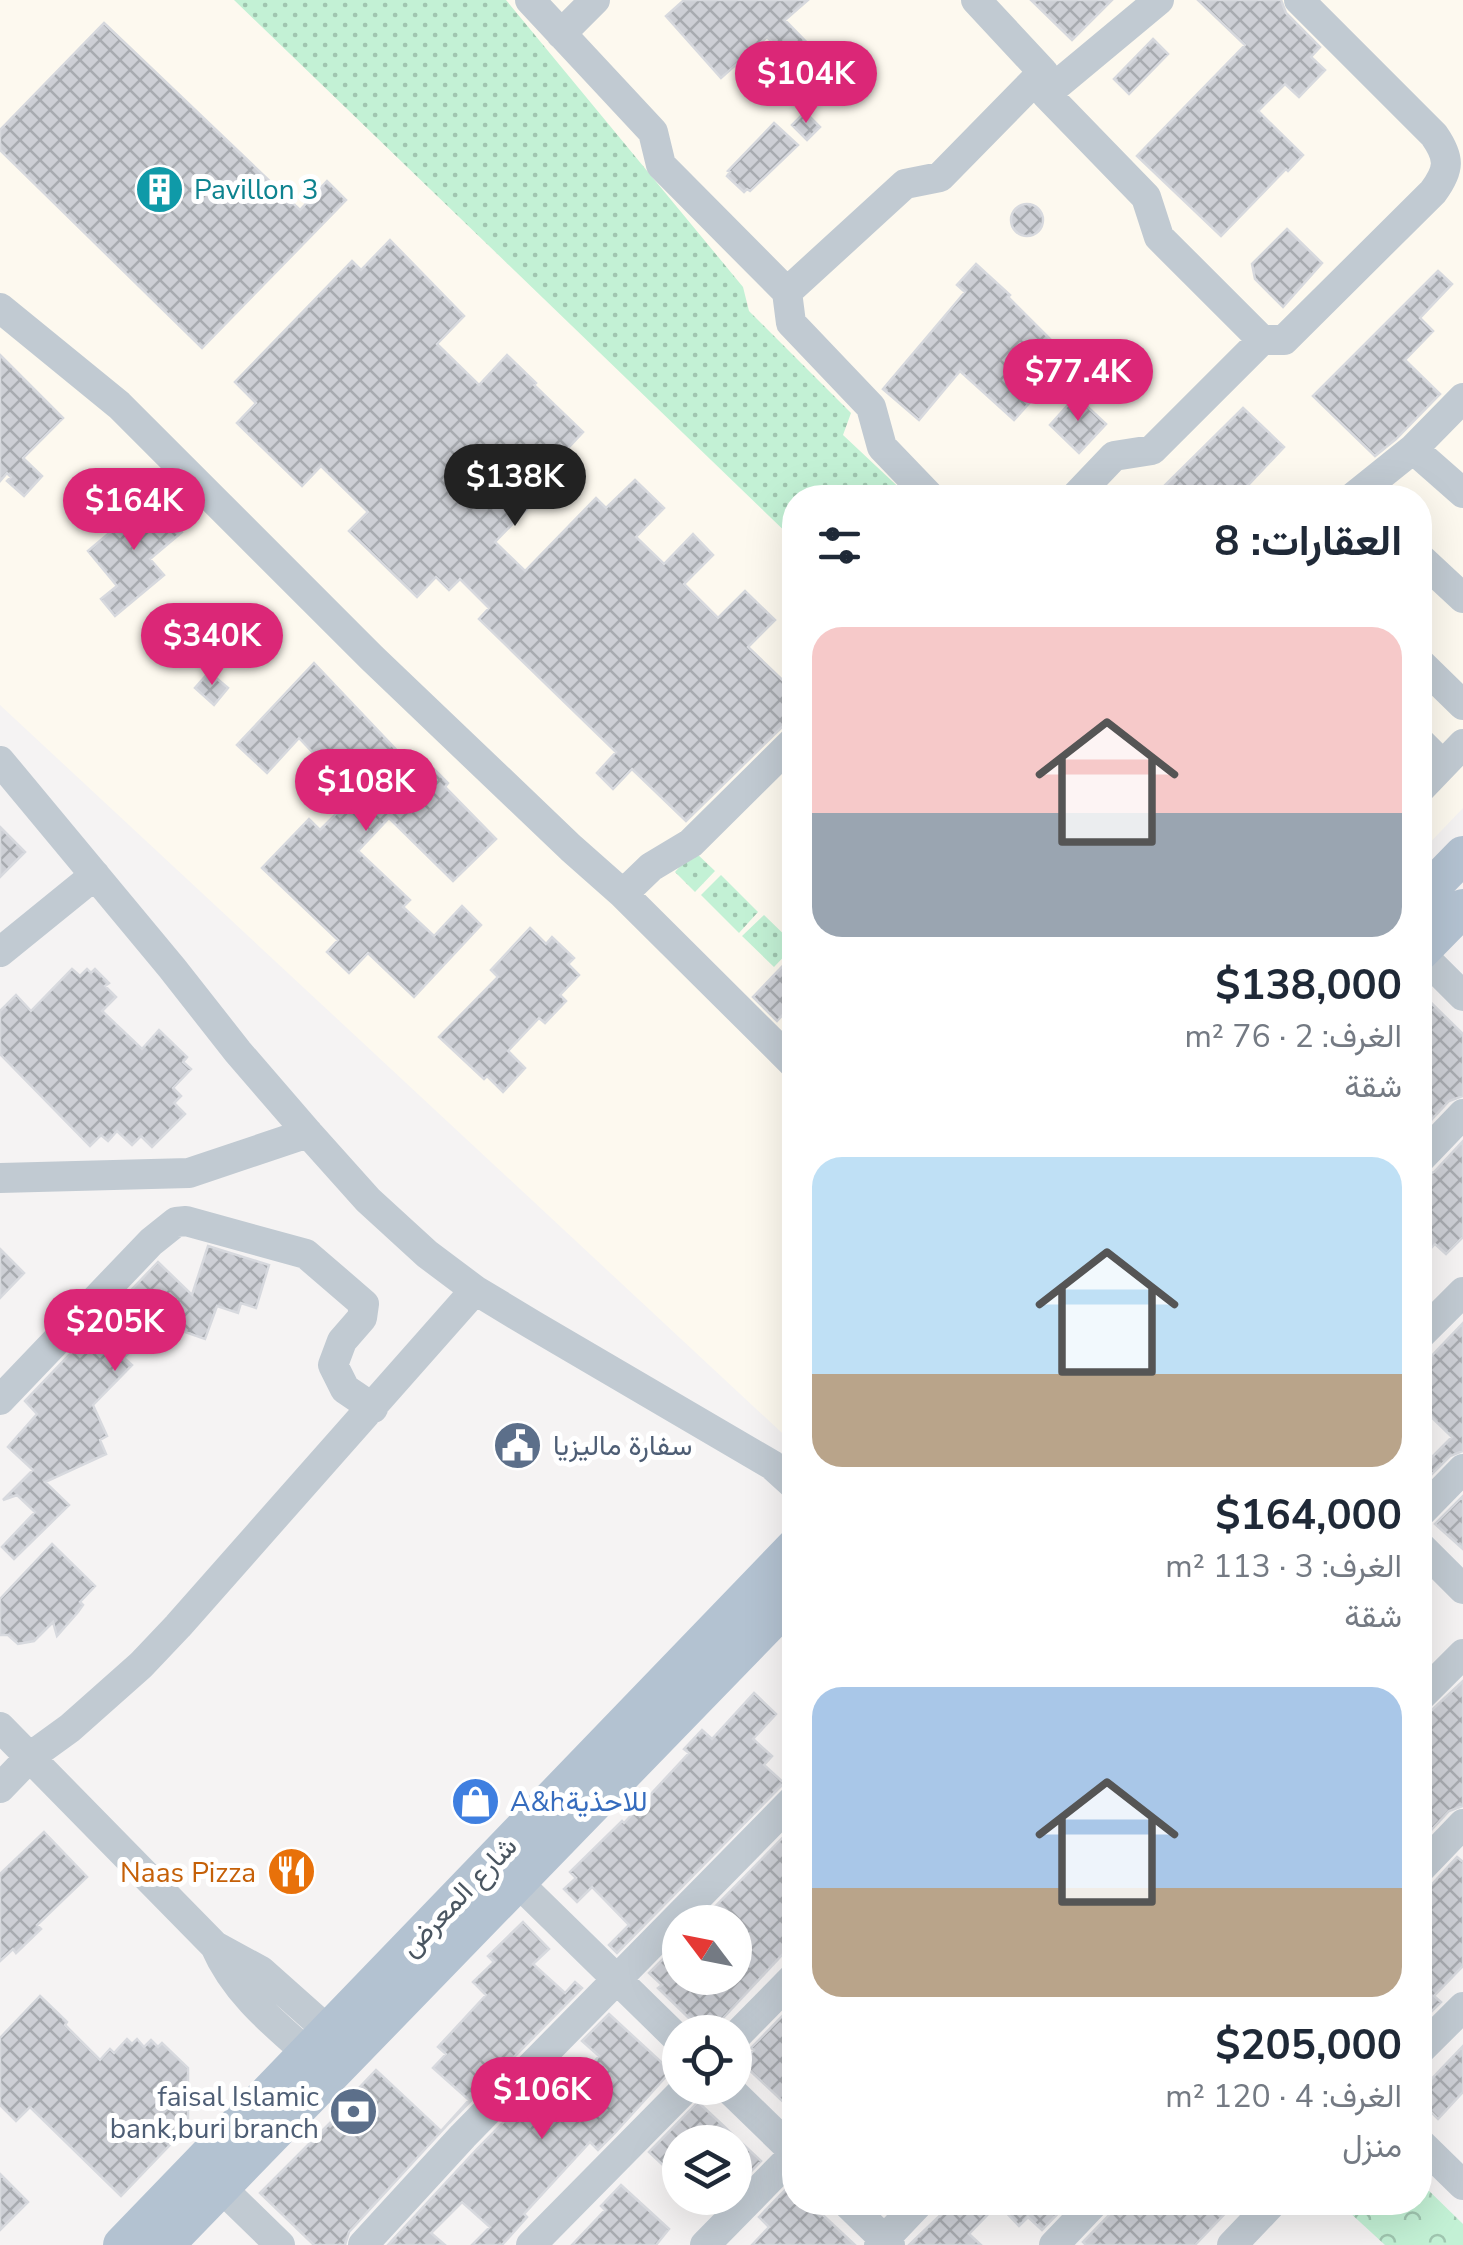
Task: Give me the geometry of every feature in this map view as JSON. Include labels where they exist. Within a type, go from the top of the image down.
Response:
[{"type":"main road","points":[[1432,889],[1459,865]]},
{"type":"main road","points":[[1432,940],[1463,908]]},
{"type":"main road","name":"شارع المعرض","points":[[506,1871],[782,1562]]},
{"type":"main road","name":"شارع المعرض","points":[[122,2245],[210,2176],[506,1871],[782,1608]]},
{"type":"main road","name":"شارع المعرض","points":[[164,2245],[210,2176]]},
{"type":"street","points":[[530,0],[653,132],[661,165],[787,292],[791,322],[871,407],[882,448],[918,485]]},
{"type":"street","points":[[561,34],[595,0]]},
{"type":"street","points":[[976,0],[1146,197],[1159,237],[1262,340],[1284,340],[1433,192],[1446,167],[1444,150],[1434,135],[1299,0]]},
{"type":"street","points":[[787,292],[904,184],[940,177],[1044,83],[1159,0]]},
{"type":"street","points":[[0,308],[118,405],[372,658],[622,894],[782,1052]]},
{"type":"street","points":[[1086,485],[1114,456],[1152,450],[1262,340]]},
{"type":"street","points":[[1369,485],[1462,401]]},
{"type":"street","points":[[1413,449],[1463,493]]},
{"type":"street","points":[[1432,569],[1463,598]]},
{"type":"street","points":[[1432,675],[1463,705]]},
{"type":"street","points":[[622,894],[652,867],[691,843],[782,753]]},
{"type":"street","points":[[1432,776],[1453,754]]},
{"type":"street","points":[[0,762],[308,1133],[368,1200],[427,1254],[475,1290],[782,1474]]},
{"type":"street","points":[[0,952],[95,876]]},
{"type":"street","points":[[1432,965],[1463,996]]},
{"type":"street","points":[[1432,1146],[1463,1114]]},
{"type":"street","points":[[0,1178],[189,1173],[308,1133]]},
{"type":"street","points":[[0,1400],[150,1242],[176,1222],[186,1221],[306,1254],[354,1293],[364,1304],[362,1318],[342,1342],[333,1366],[345,1388],[373,1408]]},
{"type":"street","points":[[0,1788],[153,1652],[475,1290]]},
{"type":"street","points":[[1432,1323],[1463,1292]]},
{"type":"street","points":[[1432,1500],[1463,1469]]},
{"type":"street","points":[[1432,1558],[1463,1590]]},
{"type":"street","points":[[1432,1684],[1463,1654]]},
{"type":"street","points":[[0,1727],[215,1946],[261,1971],[330,2052]]},
{"type":"street","points":[[363,2245],[464,2136],[782,1811]]},
{"type":"street","points":[[1432,1856],[1463,1824]]},
{"type":"street","points":[[506,1871],[662,2023]]},
{"type":"street","points":[[752,2020],[782,1989]]},
{"type":"street","points":[[1432,2038],[1463,2007]]},
{"type":"street","points":[[531,2245],[669,2105]]},
{"type":"street","points":[[746,2105],[782,2140]]},
{"type":"street","points":[[1432,2155],[1463,2186]]},
{"type":"street","points":[[705,2245],[782,2165]]},
{"type":"street","points":[[210,2176],[280,2245]]},
{"type":"street","points":[[858,2215],[884,2243],[909,2215]]},
{"type":"street","points":[[1054,2245],[1083,2215]]},
{"type":"street","points":[[1232,2245],[1260,2215]]},
{"type":"shaded area","points":[[0,0],[1463,0],[1463,808],[1432,840],[1432,485],[782,485],[782,1433],[0,705]]},
{"type":"green space","points":[[234,0],[506,0],[743,287],[749,311],[851,413],[843,435],[896,485],[782,485],[782,528]]},
{"type":"green space","points":[[694,851],[715,871],[695,892],[675,872]]},
{"type":"green space","points":[[721,875],[758,912],[739,933],[701,895]]},
{"type":"green space","points":[[764,915],[782,932],[782,959],[774,967],[742,936]]},
{"type":"green space","points":[[1432,2194],[1463,2224],[1463,2245],[1385,2245],[1352,2215],[1432,2215]]},
{"type":"building","points":[[684,0],[808,0],[785,20],[817,53],[800,70],[767,37],[721,78],[666,16]]},
{"type":"building","points":[[1031,0],[1112,0],[1072,40]]},
{"type":"building","points":[[1198,0],[1281,0],[1286,13],[1320,47],[1311,57],[1325,70],[1299,97],[1285,84],[1258,111],[1303,155],[1221,236],[1137,156],[1245,45]]},
{"type":"building","name":"Pavillon 3","points":[[104,23],[300,210],[327,181],[346,200],[202,348],[0,150],[0,130]]},
{"type":"building","points":[[1153,39],[1168,54],[1129,94],[1114,79]]},
{"type":"building","points":[[805,112],[820,127],[807,140],[792,125]]},
{"type":"building","points":[[774,123],[798,145],[750,191],[744,192],[727,176],[728,171]]},
{"type":"building","points":[[1027,204],[1038,209],[1043,220],[1038,231],[1027,236],[1016,231],[1011,220],[1016,209]]},
{"type":"building","points":[[1287,229],[1322,263],[1283,307],[1255,279],[1252,264]]},
{"type":"building","points":[[390,240],[464,316],[437,344],[479,385],[507,355],[583,432],[557,460],[566,469],[495,542],[525,571],[596,498],[606,508],[635,480],[664,508],[636,537],[664,564],[693,534],[713,555],[684,584],[718,618],[745,591],[775,620],[748,647],[782,680],[782,727],[686,821],[632,769],[613,789],[597,773],[616,752],[479,619],[489,608],[460,579],[449,590],[436,577],[417,597],[349,531],[368,512],[321,466],[302,486],[237,423],[256,403],[235,382],[352,261],[361,270]]},
{"type":"building","points":[[976,264],[1060,349],[1028,382],[1039,392],[1014,420],[960,371],[919,420],[883,389],[965,292],[957,285]]},
{"type":"building","points":[[1438,271],[1452,284],[1420,318],[1433,331],[1405,360],[1440,394],[1375,456],[1313,396]]},
{"type":"building","points":[[0,355],[63,418],[23,458],[42,476],[24,496],[7,481],[11,477],[7,473],[0,481]]},
{"type":"building","points":[[1076,396],[1106,424],[1079,453],[1050,425]]},
{"type":"building","points":[[1243,408],[1284,447],[1248,485],[1165,485]]},
{"type":"building","points":[[153,496],[182,532],[150,559],[164,575],[115,616],[101,599],[117,586],[88,551]]},
{"type":"building","points":[[314,663],[424,779],[434,769],[448,783],[445,787],[496,839],[453,881],[389,818],[358,851],[410,900],[403,907],[434,936],[462,906],[481,925],[414,997],[368,953],[349,973],[327,952],[338,940],[262,868],[309,819],[320,830],[354,796],[299,738],[267,773],[237,745]]},
{"type":"building","points":[[209,672],[228,688],[214,705],[195,688]]},
{"type":"building","points":[[0,827],[25,852],[0,877]]},
{"type":"building","points":[[530,928],[546,944],[552,937],[574,958],[568,964],[579,975],[560,995],[566,1001],[545,1023],[539,1018],[508,1051],[525,1068],[503,1092],[439,1037],[498,977],[491,970]]},
{"type":"building","points":[[782,967],[782,1016],[777,1021],[753,997]]},
{"type":"building","points":[[72,969],[80,976],[87,969],[91,973],[95,969],[109,983],[105,986],[116,997],[102,1011],[142,1049],[159,1030],[187,1057],[183,1062],[191,1069],[173,1088],[181,1096],[174,1103],[185,1114],[152,1147],[141,1136],[132,1145],[117,1131],[108,1141],[101,1135],[90,1146],[0,1054],[0,1011],[16,995],[31,1011]]},
{"type":"building","points":[[1432,1004],[1463,1034],[1463,1096],[1449,1101],[1432,1119]]},
{"type":"building","points":[[1463,1141],[1463,1237],[1446,1254],[1435,1244],[1432,1247],[1434,1172]]},
{"type":"building","points":[[208,1246],[269,1265],[256,1308],[241,1303],[238,1313],[217,1306],[205,1339],[168,1326],[163,1332],[156,1325],[124,1358],[132,1365],[93,1405],[107,1436],[100,1440],[106,1454],[45,1482],[69,1505],[14,1559],[2,1547],[35,1512],[17,1495],[3,1500],[33,1470],[8,1447],[37,1414],[25,1401],[158,1262],[192,1295]]},
{"type":"building","points":[[0,1249],[24,1273],[0,1298]]},
{"type":"building","points":[[1463,1323],[1463,1451],[1450,1456],[1432,1474],[1432,1457],[1452,1437],[1432,1418],[1432,1355]]},
{"type":"building","points":[[1463,1496],[1463,1549],[1435,1524]]},
{"type":"building","points":[[52,1544],[95,1586],[57,1636],[53,1622],[34,1641],[18,1644],[8,1635],[0,1635],[0,1599]]},
{"type":"building","points":[[1463,1681],[1463,1806],[1449,1811],[1432,1829],[1432,1710]]},
{"type":"building","points":[[754,1693],[776,1714],[753,1739],[772,1756],[764,1765],[782,1785],[617,1953],[609,1945],[629,1925],[592,1887],[577,1902],[564,1889],[576,1878],[570,1872],[624,1823],[689,1753],[684,1749],[702,1730],[712,1739]]},
{"type":"building","points":[[44,1832],[87,1877],[37,1925],[41,1929],[16,1953],[13,1949],[0,1961],[0,1874]]},
{"type":"building","points":[[782,1838],[782,1955],[752,1987],[752,1905],[717,1905]]},
{"type":"building","points":[[1457,1857],[1463,1862],[1463,1966],[1434,1996],[1441,2002],[1432,2011],[1432,1883]]},
{"type":"building","points":[[523,1922],[549,1949],[533,1964],[565,1993],[575,1982],[582,1988],[449,2123],[349,2232],[345,2245],[314,2245],[260,2193],[342,2111],[339,2109],[376,2070],[441,2131],[469,2100],[433,2068],[446,2054],[438,2047],[486,1995],[473,1982],[494,1962],[488,1956]]},
{"type":"building","points":[[662,1960],[662,1985],[649,1973]]},
{"type":"building","points":[[665,1995],[745,1995],[726,2015],[686,2015]]},
{"type":"building","points":[[40,1996],[100,2060],[110,2049],[114,2053],[127,2039],[132,2044],[137,2039],[144,2047],[151,2040],[158,2047],[162,2043],[188,2068],[188,2126],[121,2196],[30,2107],[16,2121],[0,2105],[0,2038]]},
{"type":"building","points":[[609,2014],[662,2063],[662,2081],[598,2150],[590,2142],[524,2214],[527,2217],[502,2245],[472,2245],[490,2227],[462,2202],[431,2233],[445,2245],[388,2245],[549,2076],[586,2110],[613,2080],[594,2062],[599,2056],[582,2041]]},
{"type":"building","points":[[782,2016],[782,2101],[752,2072],[752,2047]]},
{"type":"building","points":[[1463,2046],[1463,2092],[1438,2119],[1432,2113],[1432,2078]]},
{"type":"building","points":[[695,2105],[701,2105],[723,2125],[675,2125]]},
{"type":"building","points":[[662,2139],[662,2164],[649,2152]]},
{"type":"building","points":[[752,2153],[761,2161],[752,2170]]},
{"type":"building","points":[[0,2174],[28,2202],[0,2230]]},
{"type":"building","points":[[621,2185],[669,2229],[656,2245],[572,2245],[605,2210],[601,2206]]},
{"type":"building","points":[[782,2193],[782,2215],[823,2215],[855,2245],[752,2245],[769,2227],[759,2217]]},
{"type":"building","points":[[940,2215],[987,2215],[969,2234],[981,2245],[909,2245]]},
{"type":"building","points":[[1008,2215],[1056,2215],[1042,2230],[1028,2217],[1019,2226]]},
{"type":"building","points":[[1109,2215],[1224,2215],[1195,2245],[1083,2242]]},
{"type":"place","name":"Pavillon 3","points":[[159,189]]},
{"type":"place","name":"سفارة ماليزيا","points":[[518,1445]]},
{"type":"place","name":"A&hللاحذية","points":[[475,1801]]},
{"type":"place","name":"Naas Pizza","points":[[291,1872]]},
{"type":"place","name":"faisal Islamic bank,buri branch","points":[[354,2112]]}]
